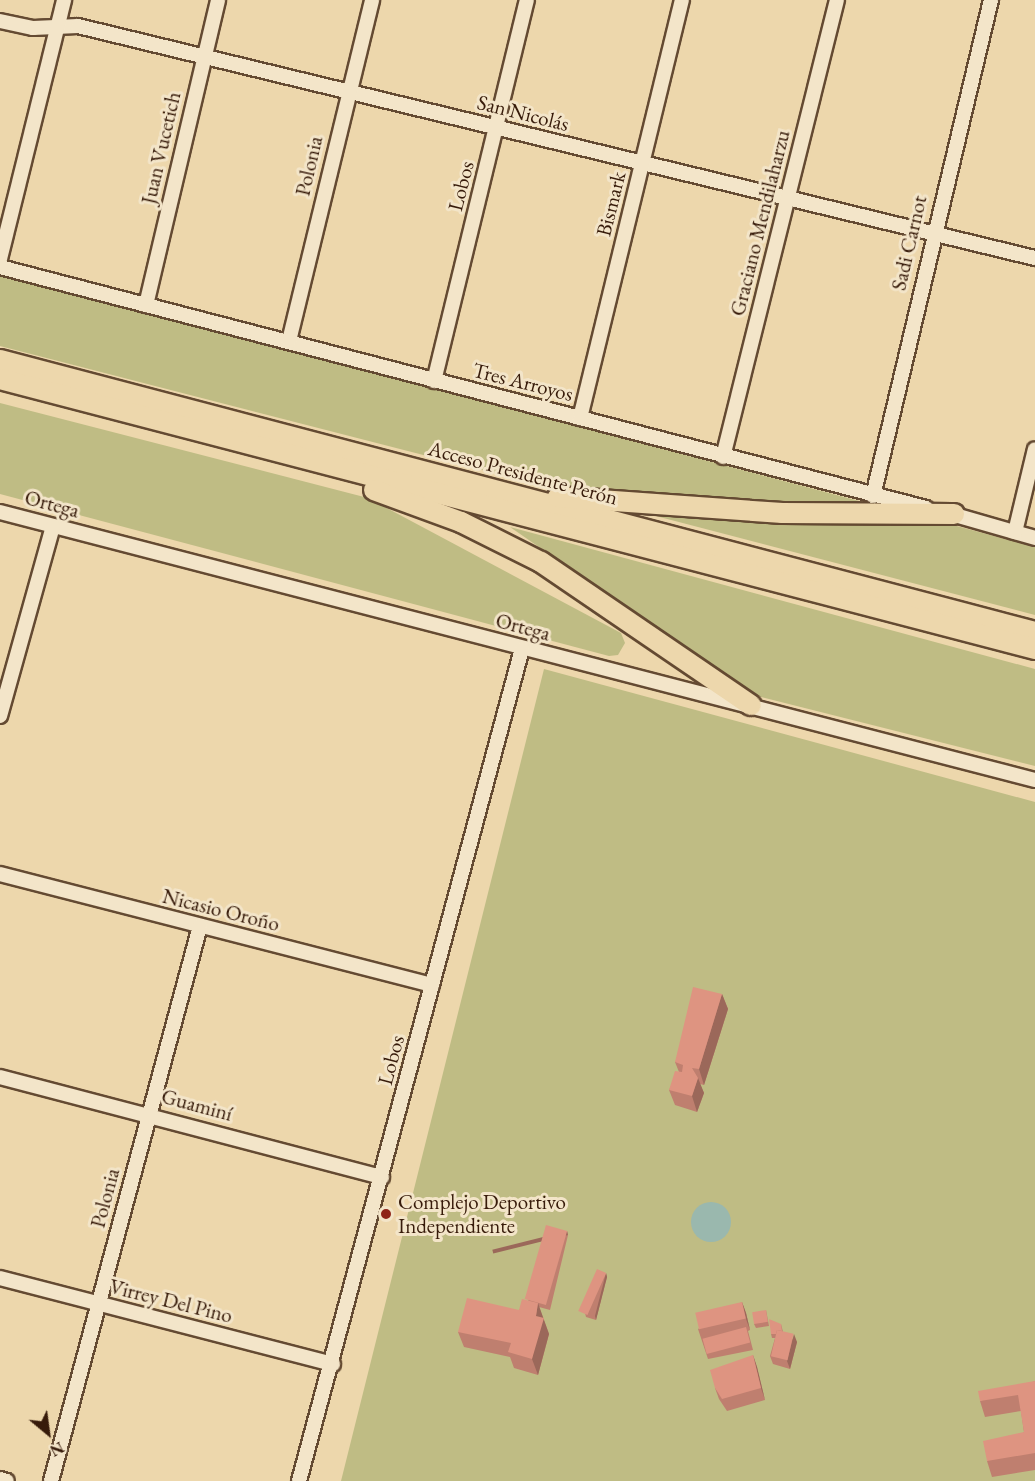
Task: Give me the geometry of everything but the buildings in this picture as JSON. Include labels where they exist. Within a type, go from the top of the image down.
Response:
[{"type":"highway","name":"Acceso Presidente Perón","points":[[0,360],[1035,632]]},
{"type":"highway","name":"Acceso Presidente Perón","points":[[0,379],[1035,649]]},
{"type":"highway","points":[[262,449],[298,469],[428,509],[541,562],[751,705]]},
{"type":"highway","points":[[425,472],[576,499],[782,513],[954,514]]},
{"type":"street","points":[[0,259],[64,0]]},
{"type":"street","name":"Juan Vucetich","points":[[146,305],[218,0]]},
{"type":"street","name":"Polonia","points":[[289,341],[372,0]]},
{"type":"street","name":"Lobos","points":[[434,381],[527,0]]},
{"type":"street","name":"Bismark","points":[[580,418],[682,0]]},
{"type":"street","name":"Graciano Mendilaharzu","points":[[723,457],[837,0]]},
{"type":"street","name":"Sadi Carnot","points":[[873,496],[933,233],[991,0]]},
{"type":"street","name":"San Nicolás","points":[[0,21],[33,28],[57,26],[204,57],[1035,258]]},
{"type":"street","name":"Tres Arroyos","points":[[0,267],[873,496],[954,514],[1035,538]]},
{"type":"street","points":[[1015,532],[1035,449]]},
{"type":"street","name":"Ortega","points":[[0,512],[1035,780]]},
{"type":"street","points":[[0,716],[5,674],[53,526]]},
{"type":"street","name":"Lobos","points":[[299,1481],[333,1364],[522,649]]},
{"type":"street","name":"Nicasio Oroño","points":[[0,874],[432,985]]},
{"type":"street","name":"Polonia","points":[[51,1481],[200,926]]},
{"type":"street","name":"Guaminí","points":[[0,1077],[149,1114],[382,1177]]},
{"type":"street","name":"Virrey Del Pino","points":[[0,1278],[333,1364]]},
{"type":"street","points":[[0,1479],[7,1481]]},
{"type":"shaded area","points":[[0,274],[882,507],[841,511],[563,491],[0,346]]},
{"type":"shaded area","points":[[0,403],[368,498],[621,633],[625,643],[618,655],[609,656],[0,494]]},
{"type":"shaded area","points":[[652,515],[953,525],[1035,547],[1035,615]]},
{"type":"shaded area","points":[[510,527],[1035,669],[1035,766],[753,695]]},
{"type":"shaded area","points":[[544,669],[1035,802],[1035,1481],[341,1481]]},
{"type":"water","points":[[711,1202],[725,1208],[731,1222],[725,1236],[711,1242],[697,1236],[691,1222],[697,1208]]},
{"type":"place","name":"Complejo Deportivo Independiente","points":[[386,1214]]}]
